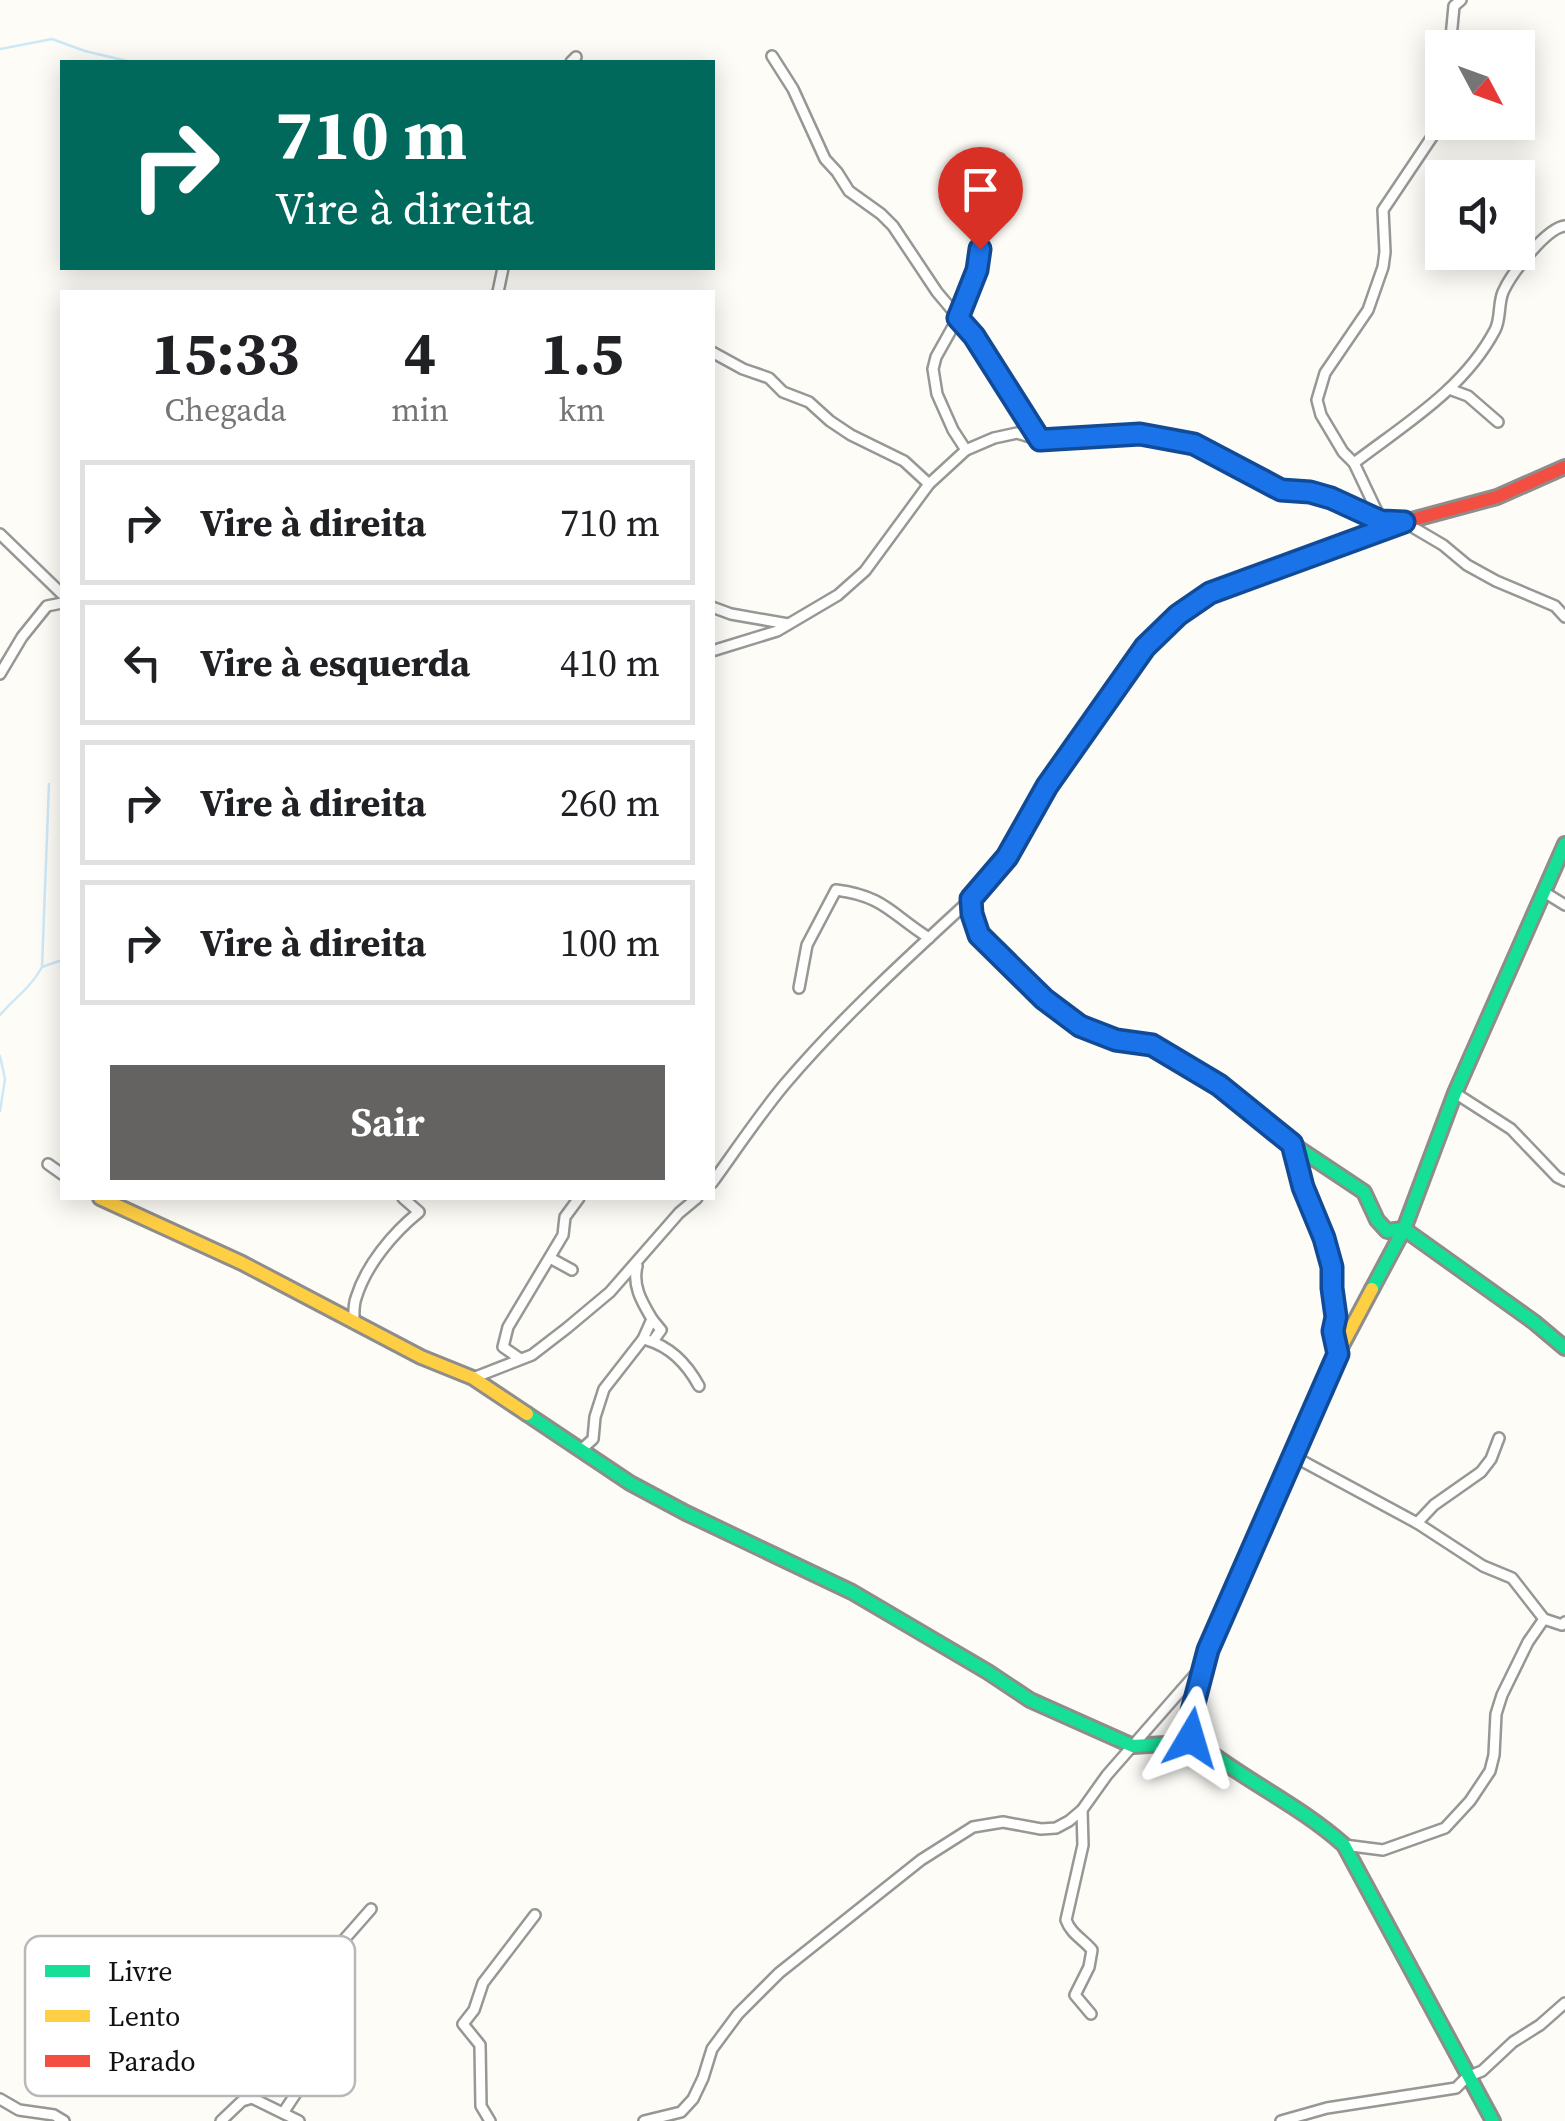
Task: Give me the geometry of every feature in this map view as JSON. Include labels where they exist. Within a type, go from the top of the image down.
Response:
[{"type":"street","points":[[1452,30],[1454,6],[1461,0]]},
{"type":"street","points":[[772,56],[793,89],[824,159],[848,192],[893,226],[937,292],[974,336],[1040,440]]},
{"type":"street","points":[[1381,521],[1354,463],[1320,415],[1317,400],[1324,373],[1368,310],[1383,267],[1382,210],[1430,140]]},
{"type":"street","points":[[966,450],[953,430],[933,380],[936,358],[958,318],[977,270],[983,215],[1000,159]]},
{"type":"street","points":[[1354,463],[1462,377],[1496,327],[1503,293],[1520,266],[1545,237],[1558,226],[1565,226]]},
{"type":"street","points":[[715,354],[743,370],[769,378],[783,392],[809,402],[851,435],[904,461],[929,484]]},
{"type":"street","points":[[1450,388],[1468,396],[1498,422]]},
{"type":"street","points":[[715,650],[777,632],[838,595],[865,571],[929,484],[966,450],[994,438],[1017,434],[1040,440],[1140,434],[1194,444],[1281,490],[1310,492],[1381,521],[1404,522],[1467,565],[1554,606],[1565,617]]},
{"type":"street","points":[[715,1178],[783,1086],[848,1016],[971,899],[1007,857],[1047,786],[1145,647],[1178,615],[1210,593],[1404,522],[1497,497],[1565,467]]},
{"type":"street","points":[[0,534],[60,592]]},
{"type":"street","points":[[0,674],[46,606],[60,603]]},
{"type":"street","points":[[715,608],[790,624]]},
{"type":"street","points":[[1191,1738],[1192,1711],[1202,1668],[1338,1354],[1404,1229],[1455,1093],[1565,844]]},
{"type":"street","points":[[800,988],[806,945],[836,890],[858,893],[884,904],[929,938]]},
{"type":"street","points":[[1544,892],[1565,905]]},
{"type":"street","points":[[971,899],[979,935],[1044,999],[1080,1026],[1116,1040],[1152,1045],[1219,1085],[1292,1144],[1364,1192],[1377,1220],[1388,1231],[1404,1229],[1565,1348]]},
{"type":"street","points":[[1455,1093],[1511,1129],[1565,1181]]},
{"type":"street","points":[[1292,1144],[1332,1267],[1336,1317],[1333,1331],[1338,1354]]},
{"type":"street","points":[[48,1164],[60,1173]]},
{"type":"street","points":[[104,1200],[242,1263],[421,1357],[473,1378],[630,1482],[686,1514],[852,1592],[1030,1700],[1133,1746],[1191,1738]]},
{"type":"street","points":[[354,1323],[355,1300],[367,1274],[396,1233],[419,1212],[405,1200]]},
{"type":"street","points":[[496,1370],[508,1327],[563,1235],[566,1217],[579,1200]]},
{"type":"street","points":[[473,1378],[532,1355],[610,1292],[695,1200]]},
{"type":"street","points":[[587,1453],[604,1389],[661,1330],[637,1290],[639,1257]]},
{"type":"street","points":[[550,1258],[572,1270]]},
{"type":"street","points":[[648,1340],[686,1364],[699,1386]]},
{"type":"street","points":[[502,1347],[519,1358]]},
{"type":"street","points":[[1417,1522],[1481,1472],[1499,1438]]},
{"type":"street","points":[[1293,1456],[1417,1522],[1483,1566],[1512,1578],[1544,1618],[1562,1625],[1565,1622]]},
{"type":"street","points":[[1344,1845],[1383,1850],[1445,1828],[1470,1801],[1490,1771],[1502,1695],[1544,1618]]},
{"type":"street","points":[[644,2121],[679,2116],[704,2078],[712,2048],[738,2014],[779,1973],[921,1860],[973,1827],[1003,1822],[1056,1828],[1069,1822],[1202,1668]]},
{"type":"street","points":[[1191,1738],[1224,1766],[1324,1826],[1344,1845],[1493,2121]]},
{"type":"street","points":[[1082,1810],[1083,1845],[1066,1920],[1069,1929],[1092,1950],[1089,1967],[1075,1994],[1092,2014]]},
{"type":"street","points":[[347,1936],[371,1909]]},
{"type":"street","points":[[490,2121],[481,2106],[480,2045],[462,2024],[474,2010],[483,1983],[535,1915]]},
{"type":"street","points":[[1281,2121],[1328,2108],[1456,2088],[1565,2003]]},
{"type":"street","points":[[283,2113],[294,2096]]},
{"type":"street","points":[[222,2121],[242,2101],[252,2098],[299,2121]]},
{"type":"street","points":[[0,2099],[19,2110],[54,2115],[64,2121]]},
{"type":"waterway","points":[[0,49],[52,39],[123,60]]},
{"type":"waterway","points":[[0,1015],[42,967],[49,784]]},
{"type":"waterway","points":[[42,967],[60,961]]},
{"type":"waterway","points":[[0,1056],[5,1079],[0,1111]]},
{"type":"traffic: fast","points":[[1146,646],[1047,786],[1007,857],[971,899],[979,935],[1044,999],[1080,1026],[1116,1040],[1147,1043],[1219,1085],[1292,1144],[1364,1192],[1377,1220],[1387,1231],[1404,1229],[1565,1348]]},
{"type":"traffic: fast","points":[[1372,1289],[1404,1229],[1455,1093],[1565,844]]},
{"type":"traffic: fast","points":[[527,1414],[630,1483],[852,1592],[1030,1700],[1133,1746],[1191,1738]]},
{"type":"traffic: fast","points":[[1240,1578],[1202,1675],[1191,1738],[1344,1845],[1493,2121]]},
{"type":"traffic: slow","points":[[104,1200],[242,1263],[421,1357],[473,1378],[527,1414]]},
{"type":"traffic: slow","points":[[1240,1578],[1338,1353],[1372,1289]]},
{"type":"traffic: jam","points":[[1146,646],[1178,615],[1210,593],[1404,522],[1497,497],[1565,467]]},
{"type":"route","points":[[980,249],[977,270],[958,318],[974,336],[1040,440],[1140,434],[1194,444],[1281,490],[1310,492],[1381,521],[1404,522],[1210,593],[1178,615],[1145,647],[1047,786],[1007,857],[971,899],[979,935],[1044,999],[1080,1026],[1116,1040],[1152,1045],[1219,1085],[1292,1144],[1332,1267],[1336,1317],[1333,1331],[1338,1354],[1208,1650],[1192,1711],[1191,1738]]}]
